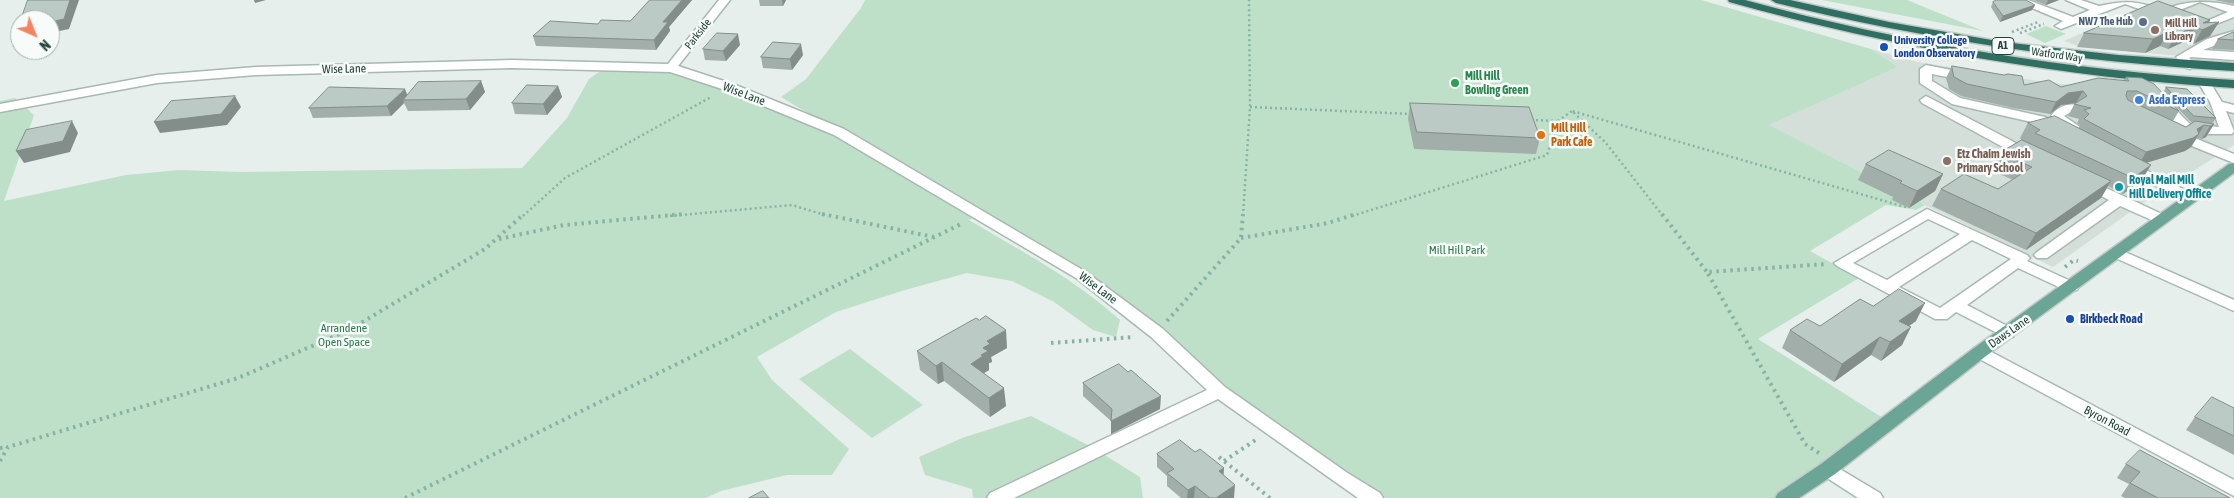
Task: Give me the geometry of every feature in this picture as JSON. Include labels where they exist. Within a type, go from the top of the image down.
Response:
[{"type":"highway","name":"Watford Way","points":[[1733,0],[1822,24],[1965,54],[2118,75],[2234,84]]},
{"type":"highway","name":"Watford Way","points":[[1776,0],[1901,29],[1980,42],[2098,58],[2190,59],[2234,67]]},
{"type":"main road","name":"Daws Lane","points":[[1785,498],[1832,467],[1980,352],[2234,167]]},
{"type":"street","name":"Parkside","points":[[671,68],[725,0]]},
{"type":"street","points":[[2018,0],[2073,21]]},
{"type":"street","points":[[2071,0],[2099,10]]},
{"type":"street","points":[[2061,26],[2125,0],[2171,15],[2196,0]]},
{"type":"street","points":[[2204,0],[2234,12]]},
{"type":"street","points":[[2192,25],[2208,28],[2234,12]]},
{"type":"street","points":[[2190,59],[2211,41],[2234,34]]},
{"type":"street","points":[[2190,59],[2234,56]]},
{"type":"street","name":"Wise Lane","points":[[0,108],[157,79],[237,72],[512,64],[671,68],[729,87],[839,132],[1081,274],[1157,333],[1219,391],[1339,477],[1373,498]]},
{"type":"street","points":[[1980,79],[1926,69],[1926,83],[1956,101],[2040,120],[2081,136],[2057,116],[2060,112],[2072,108]]},
{"type":"street","points":[[2118,75],[2152,92],[2185,127],[2227,131],[2215,104],[2215,96],[2204,82]]},
{"type":"street","points":[[1926,100],[2004,144],[2038,159]]},
{"type":"street","points":[[2215,104],[2234,110]]},
{"type":"street","points":[[2197,143],[2234,159]]},
{"type":"street","points":[[2120,157],[2194,195]]},
{"type":"street","points":[[2071,174],[2119,200],[2161,219]]},
{"type":"street","points":[[2042,255],[2119,200]]},
{"type":"street","points":[[1927,213],[2022,258],[1940,315],[1842,262],[1927,213]]},
{"type":"street","points":[[1888,287],[1971,234]]},
{"type":"street","points":[[2116,252],[2234,306]]},
{"type":"street","points":[[2017,262],[2071,287]]},
{"type":"street","points":[[1955,305],[2007,333]]},
{"type":"street","name":"Byron Road","points":[[1980,352],[2234,489]]},
{"type":"street","points":[[997,498],[1219,391]]},
{"type":"street","points":[[1832,467],[1873,498]]},
{"type":"path","points":[[1051,343],[1123,339],[1157,333],[1241,238],[1250,107],[1249,0]]},
{"type":"path","points":[[2009,35],[2044,22]]},
{"type":"path","points":[[0,448],[238,378],[349,330],[485,249],[565,178],[729,87]]},
{"type":"path","points":[[1250,107],[1418,115]]},
{"type":"path","points":[[1572,112],[1606,143],[1707,272],[1805,444],[1832,467]]},
{"type":"path","points":[[1528,120],[1558,121],[1572,112],[1889,201],[1913,210]]},
{"type":"path","points":[[1241,238],[1328,223],[1547,155],[1558,121]]},
{"type":"path","points":[[497,239],[564,225],[792,205],[820,214],[935,237]]},
{"type":"path","points":[[406,498],[979,215]]},
{"type":"path","points":[[2060,270],[2074,260],[2095,269]]},
{"type":"path","points":[[1707,272],[1842,262]]},
{"type":"path","points":[[1224,461],[1249,444]]},
{"type":"path","points":[[0,461],[8,447]]},
{"type":"path","points":[[1219,457],[1270,498]]},
{"type":"shaded area","points":[[2159,0],[2234,0],[2234,57],[2168,55],[2078,46],[2064,41]]},
{"type":"shaded area","points":[[1871,49],[1917,62],[2051,83],[2202,95],[2234,104],[2234,145],[2140,205],[2053,267],[1925,205],[1768,125],[1898,67]]},
{"type":"green space","points":[[865,0],[1701,0],[1871,49],[1898,67],[1769,125],[1925,205],[1916,210],[1886,205],[1810,251],[1859,278],[1758,339],[1891,423],[1785,498],[1373,498],[1055,260],[979,215],[969,220],[1028,254],[1085,291],[1120,320],[1116,337],[1093,330],[1054,302],[1012,281],[967,273],[836,312],[757,357],[772,380],[849,449],[832,475],[787,475],[721,491],[706,498],[0,498],[0,101],[15,98],[34,115],[4,201],[126,175],[179,170],[241,172],[522,168],[567,118],[589,79],[610,64],[676,66],[856,142],[781,97],[806,79],[861,8]]},
{"type":"green space","points":[[1822,0],[1907,0],[1983,31]]},
{"type":"green space","points":[[2046,26],[2066,34],[2045,43],[2026,34]]},
{"type":"green space","points":[[850,349],[923,405],[872,438],[799,379]]},
{"type":"green space","points":[[1031,416],[1090,446],[1140,477],[1143,498],[973,498],[972,489],[925,475],[919,457],[962,438]]},
{"type":"building","points":[[28,0],[70,0],[64,19],[60,20],[60,10],[24,10]]},
{"type":"building","points":[[650,0],[682,0],[663,22],[668,22],[654,40],[533,36],[550,21],[598,24],[601,20],[630,21]]},
{"type":"building","points":[[1997,0],[2026,0],[2035,5],[2003,16],[1993,2]]},
{"type":"building","points":[[2158,1],[2210,20],[2203,23],[2219,22],[2202,30],[2196,26],[2176,35],[2168,32],[2153,39],[2084,33]]},
{"type":"building","points":[[2234,32],[2234,40],[2218,39]]},
{"type":"building","points":[[717,33],[738,34],[723,51],[703,49]]},
{"type":"building","points":[[773,42],[801,44],[790,59],[761,57]]},
{"type":"building","points":[[1952,66],[2004,75],[2022,76],[2024,85],[2049,80],[2061,87],[2098,78],[2129,81],[2126,77],[2142,78],[2154,84],[2179,111],[2137,91],[2127,91],[2126,96],[2128,100],[2186,127],[2195,121],[2214,124],[2210,126],[2204,125],[2197,129],[2199,134],[2193,138],[2146,152],[2084,119],[2089,114],[2084,110],[2091,108],[2074,104],[2087,96],[2083,91],[2068,93],[2056,102],[1967,84],[1954,77]]},
{"type":"building","points":[[481,81],[466,99],[403,100],[418,82]]},
{"type":"building","points":[[527,85],[558,86],[543,104],[512,103]]},
{"type":"building","points":[[329,87],[405,89],[387,106],[309,108]]},
{"type":"building","points":[[2166,87],[2187,89],[2216,118],[2194,116]]},
{"type":"building","points":[[235,96],[221,114],[154,122],[171,101]]},
{"type":"building","points":[[1410,103],[1529,107],[1540,138],[1417,132]]},
{"type":"building","points":[[2055,116],[2151,165],[2133,178],[2035,133],[2040,130],[2028,123]]},
{"type":"building","points":[[72,121],[63,141],[16,151],[26,130]]},
{"type":"building","points":[[2022,140],[2111,181],[2036,233],[1941,189],[1964,174],[1998,189],[2032,167],[2000,153]]},
{"type":"building","points":[[1889,150],[1943,174],[1917,191],[1900,183],[1902,181],[1866,164]]},
{"type":"building","points":[[1899,289],[1925,303],[1899,321],[1911,327],[1890,342],[1880,337],[1842,364],[1790,330],[1807,319],[1820,326],[1860,299],[1873,306]]},
{"type":"building","points":[[986,316],[1006,330],[987,341],[990,344],[983,348],[988,351],[971,364],[1004,388],[989,398],[942,362],[936,366],[917,351],[976,318],[979,320]]},
{"type":"building","points":[[1119,364],[1128,372],[1131,370],[1161,396],[1111,421],[1112,409],[1083,383]]},
{"type":"building","points":[[2212,397],[2234,408],[2234,436],[2195,417]]},
{"type":"building","points":[[1180,440],[1195,452],[1200,449],[1224,468],[1219,471],[1235,485],[1216,498],[1210,498],[1195,486],[1188,490],[1167,473],[1174,469],[1157,454]]},
{"type":"building","points":[[2140,450],[2230,498],[2158,498],[2130,483],[2140,472],[2126,464]]},
{"type":"building","points":[[763,491],[769,498],[749,498]]},
{"type":"place","name":"NW7 The Hub","points":[[2143,22]]},
{"type":"place","name":"Mill Hill Library","points":[[2155,30]]},
{"type":"place","name":"University College London Observatory","points":[[1884,47]]},
{"type":"place","name":"Mill Hill Bowling Green","points":[[1455,83]]},
{"type":"place","name":"Asda Express","points":[[2139,100]]},
{"type":"place","name":"Mill Hill Park Cafe","points":[[1541,135]]},
{"type":"place","name":"Etz Chaim Jewish Primary School","points":[[1947,161]]},
{"type":"place","name":"Royal Mail Mill Hill Delivery Office","points":[[2119,187]]},
{"type":"place","name":"Birkbeck Road","points":[[2070,319]]},
{"type":"park label","name":"Mill Hill Park","points":[[1457,250]]},
{"type":"park label","name":"Arrandene Open Space","points":[[344,335]]}]
